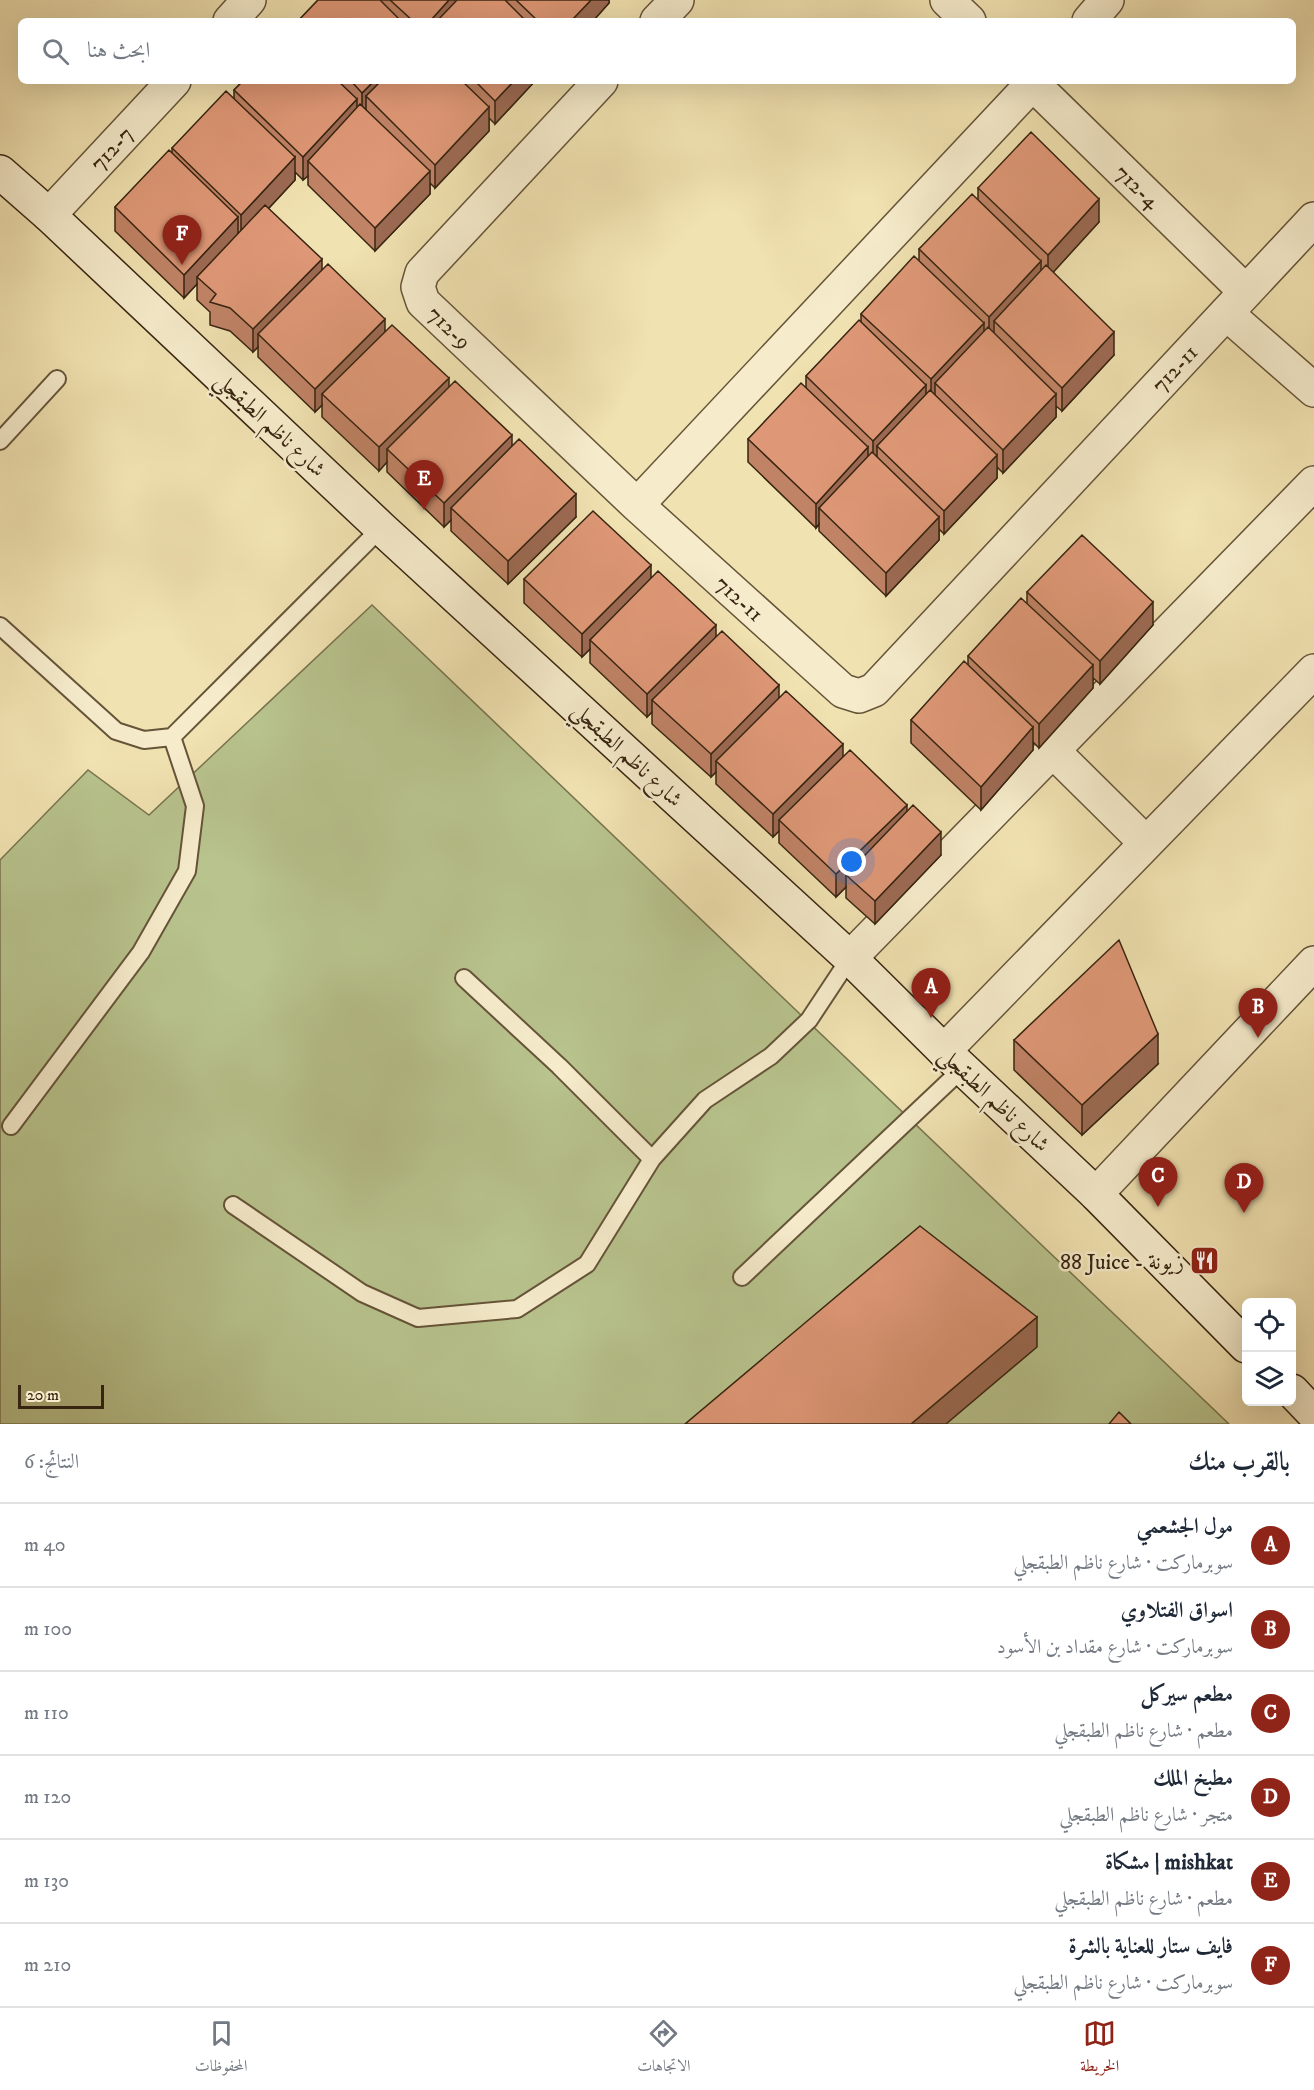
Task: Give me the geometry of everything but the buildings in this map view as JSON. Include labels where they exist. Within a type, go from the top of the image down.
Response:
[{"type":"street","points":[[233,18],[249,0]]},
{"type":"street","points":[[660,18],[677,0]]},
{"type":"street","points":[[947,0],[966,18]]},
{"type":"street","points":[[1092,18],[1107,0]]},
{"type":"street","name":"712-7","points":[[49,215],[171,84]]},
{"type":"street","name":"712-9","points":[[598,84],[422,273],[418,287],[423,302],[637,505]]},
{"type":"street","points":[[637,505],[1031,84]]},
{"type":"street","name":"712-4","points":[[1035,84],[1314,390]]},
{"type":"street","name":"شارع ناظم الطبقجلي","points":[[0,172],[49,215],[381,528],[850,958],[953,1060],[1096,1194],[1242,1342]]},
{"type":"street","name":"712-11","points":[[637,505],[843,691],[859,696],[874,690],[1314,219]]},
{"type":"street","points":[[850,958],[1314,483]]},
{"type":"street","points":[[953,1060],[1146,843],[1314,670]]},
{"type":"street","points":[[1053,751],[1146,843]]},
{"type":"street","points":[[1096,1194],[1314,963]]},
{"type":"street","points":[[1296,1395],[1314,1414]]},
{"type":"lane","points":[[0,441],[57,379]]},
{"type":"lane","points":[[0,626],[116,731],[144,740],[172,737],[381,528]]},
{"type":"lane","points":[[11,1126],[141,952],[187,871],[195,806],[172,737]]},
{"type":"lane","points":[[233,1205],[362,1293],[418,1318],[518,1310],[586,1264],[652,1159],[705,1100],[771,1056],[809,1020],[850,958]]},
{"type":"lane","points":[[464,978],[559,1066],[652,1159]]},
{"type":"lane","points":[[742,1277],[953,1060]]},
{"type":"green space","points":[[372,605],[1229,1424],[0,1424],[0,860],[88,770],[149,815]]},
{"type":"place","name":"فايف ستار للعناية بالشرة","points":[[182,265]]},
{"type":"place","name":"mishkat | مشكاة","points":[[424,510]]},
{"type":"place","name":"مول الجشعمي","points":[[931,1018]]},
{"type":"place","name":"اسواق الفتلاوي","points":[[1258,1038]]},
{"type":"place","name":"مطعم سيركل","points":[[1158,1207]]},
{"type":"place","name":"مطبخ الملك","points":[[1244,1213]]},
{"type":"place","name":"88 Juice - زيونة","points":[[1205,1261]]}]
